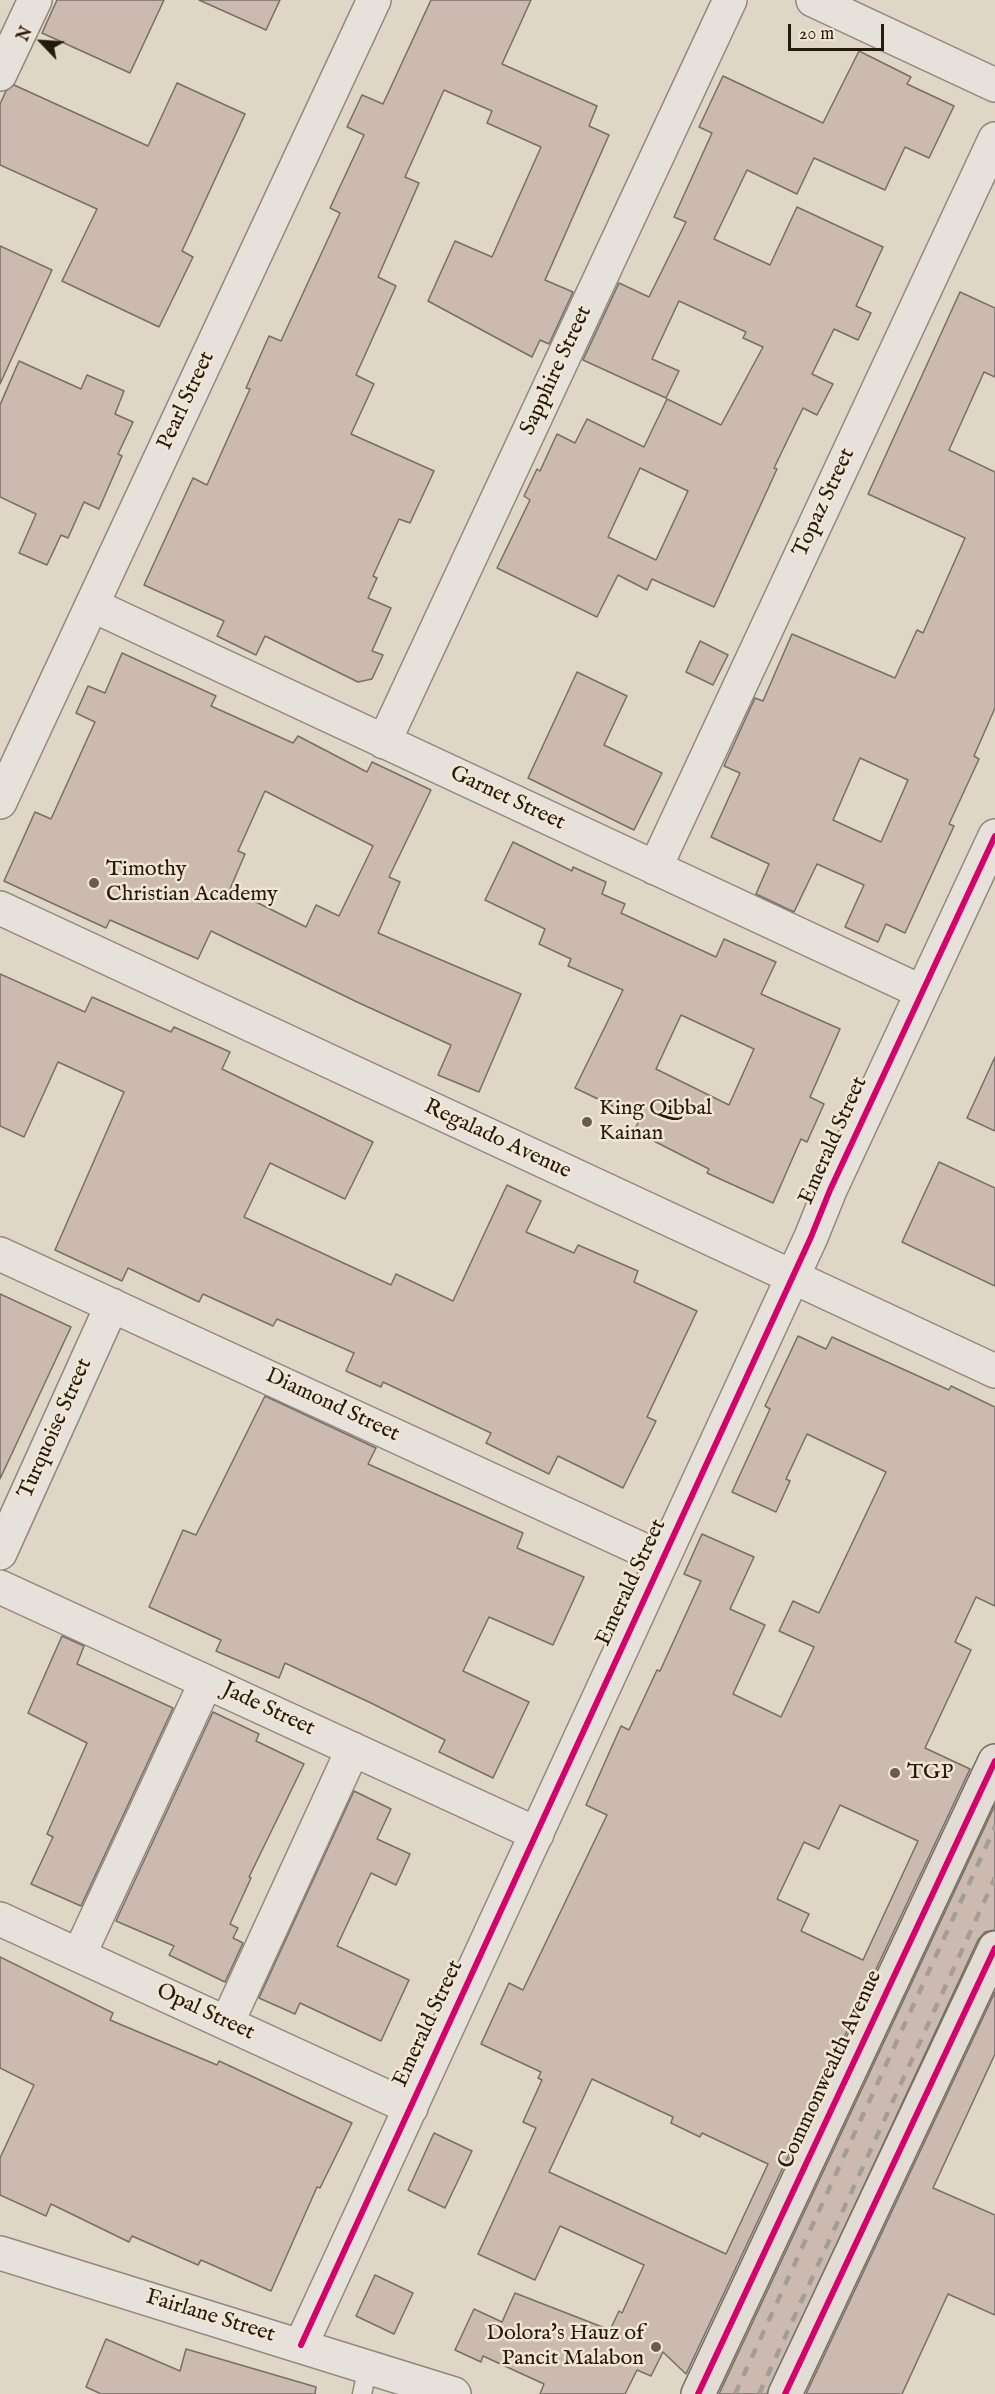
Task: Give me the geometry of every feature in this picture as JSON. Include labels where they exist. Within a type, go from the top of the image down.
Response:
[{"type":"main road","name":"Commonwealth Avenue","points":[[698,2394],[995,1761]]},
{"type":"main road","points":[[785,2394],[995,1948]]},
{"type":"street","points":[[0,74],[34,0]]},
{"type":"street","name":"Pearl Street","points":[[0,802],[374,0]]},
{"type":"street","name":"Sapphire Street","points":[[384,742],[730,0]]},
{"type":"street","points":[[813,0],[995,85]]},
{"type":"street","name":"Topaz Street","points":[[655,868],[995,139]]},
{"type":"street","name":"Garnet Street","points":[[92,605],[922,992]]},
{"type":"street","name":"Emerald Street","points":[[302,2345],[793,1277],[830,1190],[995,836]]},
{"type":"street","name":"Regalado Avenue","points":[[0,908],[995,1371]]},
{"type":"street","name":"Diamond Street","points":[[0,1254],[663,1559]]},
{"type":"street","name":"Turquoise Street","points":[[0,1553],[112,1305]]},
{"type":"street","name":"Jade Street","points":[[0,1587],[537,1834]]},
{"type":"street","points":[[80,1955],[206,1682]]},
{"type":"street","points":[[227,2023],[353,1749]]},
{"type":"street","name":"Opal Street","points":[[0,1919],[411,2108]]},
{"type":"street","name":"Fairlane Street","points":[[0,2253],[302,2345],[365,2380],[454,2394]]},
{"type":"building","points":[[57,0],[164,0],[130,73],[42,33]]},
{"type":"building","points":[[199,0],[280,0],[266,30]]},
{"type":"building","points":[[431,0],[531,0],[502,64],[597,106],[589,126],[609,135],[545,280],[573,292],[549,344],[540,340],[532,357],[428,301],[455,241],[492,257],[541,147],[487,123],[492,111],[444,90],[405,177],[419,183],[378,277],[396,286],[356,375],[374,384],[351,434],[434,471],[410,523],[399,519],[373,576],[377,578],[368,598],[391,608],[372,651],[383,655],[372,679],[358,682],[265,636],[256,655],[217,636],[224,621],[144,585],[193,478],[207,485],[250,389],[246,388],[269,336],[281,341],[340,213],[330,208],[364,135],[347,127],[362,95],[383,104]]},
{"type":"building","points":[[859,51],[911,77],[907,84],[954,106],[929,158],[905,147],[885,190],[814,158],[797,194],[747,170],[714,239],[770,265],[797,207],[883,247],[856,306],[871,313],[858,340],[834,329],[812,374],[833,384],[817,415],[803,408],[774,468],[777,469],[714,607],[652,579],[647,590],[618,575],[597,617],[497,568],[530,500],[524,496],[537,469],[540,471],[557,434],[575,443],[587,419],[644,447],[667,399],[721,425],[763,347],[743,338],[746,332],[679,301],[652,359],[679,371],[666,398],[583,360],[619,283],[649,297],[686,222],[674,217],[712,133],[699,127],[723,76],[823,123]],"holes":[[[640,468],[688,491],[656,560],[608,537]]]},
{"type":"building","points":[[177,83],[245,114],[182,251],[193,257],[159,327],[62,281],[97,209],[0,165],[0,104],[6,91],[14,85],[148,146]]},
{"type":"building","points":[[0,246],[52,270],[0,384]]},
{"type":"building","points":[[960,292],[995,308],[995,377],[984,372],[949,450],[995,472],[995,708],[974,756],[979,759],[949,824],[954,826],[905,933],[886,924],[878,942],[845,927],[864,885],[817,864],[794,912],[756,894],[769,864],[711,837],[740,773],[724,766],[755,698],[763,701],[792,634],[895,678],[917,630],[923,633],[965,538],[868,494]],"holes":[[[860,758],[908,780],[881,842],[833,820]]]},
{"type":"building","points":[[19,361],[81,389],[87,375],[124,391],[115,414],[133,422],[118,454],[122,456],[99,509],[84,502],[68,538],[61,535],[47,565],[19,553],[36,514],[0,497],[0,405]]},
{"type":"building","points":[[700,641],[728,655],[713,685],[686,672]]},
{"type":"building","points":[[122,653],[216,696],[211,706],[293,743],[298,736],[367,772],[372,762],[431,790],[389,877],[400,882],[378,933],[521,994],[479,1092],[438,1075],[451,1045],[211,931],[198,959],[110,920],[106,928],[4,881],[35,812],[51,819],[95,722],[76,713],[88,686],[105,693]],"holes":[[[265,791],[373,846],[339,916],[316,905],[306,927],[230,889],[245,854],[238,851]]]},
{"type":"building","points":[[577,672],[627,696],[604,745],[662,773],[634,830],[528,778]]},
{"type":"building","points":[[513,842],[572,871],[573,867],[606,882],[602,894],[625,904],[621,913],[716,957],[724,939],[776,962],[761,994],[840,1029],[810,1097],[824,1104],[807,1142],[801,1139],[773,1203],[707,1173],[709,1169],[634,1131],[640,1119],[575,1088],[623,990],[568,966],[571,959],[539,944],[545,929],[485,900]],"holes":[[[681,1015],[754,1049],[729,1105],[656,1069]]]},
{"type":"building","points":[[0,974],[85,1012],[92,997],[171,1032],[174,1027],[230,1052],[222,1069],[373,1142],[345,1199],[270,1163],[244,1217],[391,1285],[396,1274],[453,1301],[507,1185],[541,1201],[526,1232],[574,1253],[578,1245],[638,1271],[634,1282],[697,1311],[647,1417],[656,1421],[623,1488],[558,1456],[549,1474],[486,1443],[491,1433],[383,1382],[381,1387],[346,1371],[354,1353],[277,1319],[273,1326],[203,1294],[199,1302],[128,1268],[122,1281],[55,1250],[124,1092],[58,1062],[24,1137],[0,1126]]},
{"type":"building","points":[[995,1057],[995,1131],[967,1118]]},
{"type":"building","points":[[939,1162],[995,1188],[995,1286],[902,1242]]},
{"type":"building","points":[[0,1294],[71,1327],[0,1479]]},
{"type":"building","points":[[798,1336],[826,1349],[832,1337],[949,1390],[951,1386],[995,1407],[995,1606],[976,1597],[955,1642],[971,1650],[925,1748],[970,1769],[686,2374],[663,2352],[651,2376],[637,2370],[625,2394],[540,2394],[544,2384],[483,2356],[481,2362],[455,2350],[474,2309],[502,2322],[515,2293],[610,2330],[619,2311],[622,2313],[644,2265],[560,2226],[535,2280],[478,2254],[536,2128],[523,2122],[542,2080],[538,2078],[541,2072],[481,2044],[509,1983],[523,1990],[607,1815],[586,1805],[621,1726],[629,1730],[657,1670],[660,1671],[701,1581],[684,1574],[702,1534],[754,1557],[730,1609],[765,1625],[733,1694],[781,1717],[814,1647],[779,1631],[793,1601],[819,1613],[886,1472],[807,1434],[786,1479],[790,1481],[776,1512],[732,1492],[770,1409],[765,1406]],"holes":[[[840,1805],[918,1841],[863,1960],[801,1931],[809,1914],[777,1899],[804,1842],[819,1849]],[[592,2079],[673,2117],[671,2123],[700,2137],[702,2133],[768,2164],[726,2254],[549,2172]]]},
{"type":"building","points":[[265,1396],[376,1448],[368,1464],[523,1533],[517,1548],[584,1577],[553,1645],[489,1617],[463,1671],[529,1702],[493,1778],[439,1752],[445,1740],[371,1703],[285,1663],[279,1678],[216,1651],[221,1640],[149,1607],[183,1530],[196,1535]]},
{"type":"building","points":[[62,1636],[84,1646],[77,1664],[173,1708],[81,1906],[31,1884],[53,1837],[47,1834],[87,1743],[28,1713]]},
{"type":"building","points":[[213,1712],[259,1734],[256,1741],[304,1764],[249,1877],[251,1878],[230,1924],[238,1928],[233,1938],[243,1943],[225,1982],[169,1955],[174,1946],[116,1921]]},
{"type":"building","points":[[354,1791],[391,1809],[377,1839],[410,1854],[396,1885],[371,1873],[337,1946],[409,1980],[381,2041],[300,2003],[295,2014],[259,1998]]},
{"type":"building","points":[[995,1805],[995,1930],[985,1932],[978,1940],[767,2394],[719,2394]]},
{"type":"building","points":[[0,1957],[113,2013],[110,2020],[217,2065],[219,2061],[352,2123],[320,2188],[317,2187],[271,2291],[201,2260],[198,2265],[132,2236],[129,2242],[51,2204],[46,2216],[0,2195],[0,2158],[34,2085],[0,2068]]},
{"type":"building","points":[[995,1992],[995,2054],[933,2188],[995,2215],[995,2315],[948,2294],[902,2394],[806,2394]]},
{"type":"building","points":[[434,2133],[472,2151],[445,2208],[408,2190]]},
{"type":"building","points":[[375,2275],[413,2293],[394,2334],[356,2316]]},
{"type":"building","points":[[106,2339],[180,2371],[186,2349],[316,2387],[315,2394],[101,2394],[86,2387]]},
{"type":"railway","points":[[735,2394],[995,1827]]},
{"type":"railway","points":[[759,2394],[995,1878]]},
{"type":"cycle path","points":[[301,2345],[811,1237],[830,1190],[995,836]]},
{"type":"cycle path","points":[[698,2394],[995,1761]]},
{"type":"cycle path","points":[[785,2394],[995,1948]]},
{"type":"place","name":"Timothy Christian Academy","points":[[94,883]]},
{"type":"place","name":"King Qibbal Kainan","points":[[587,1122]]},
{"type":"place","name":"TGP","points":[[895,1773]]},
{"type":"place","name":"Dolora's Hauz of Pancit Malabon","points":[[656,2347]]}]
